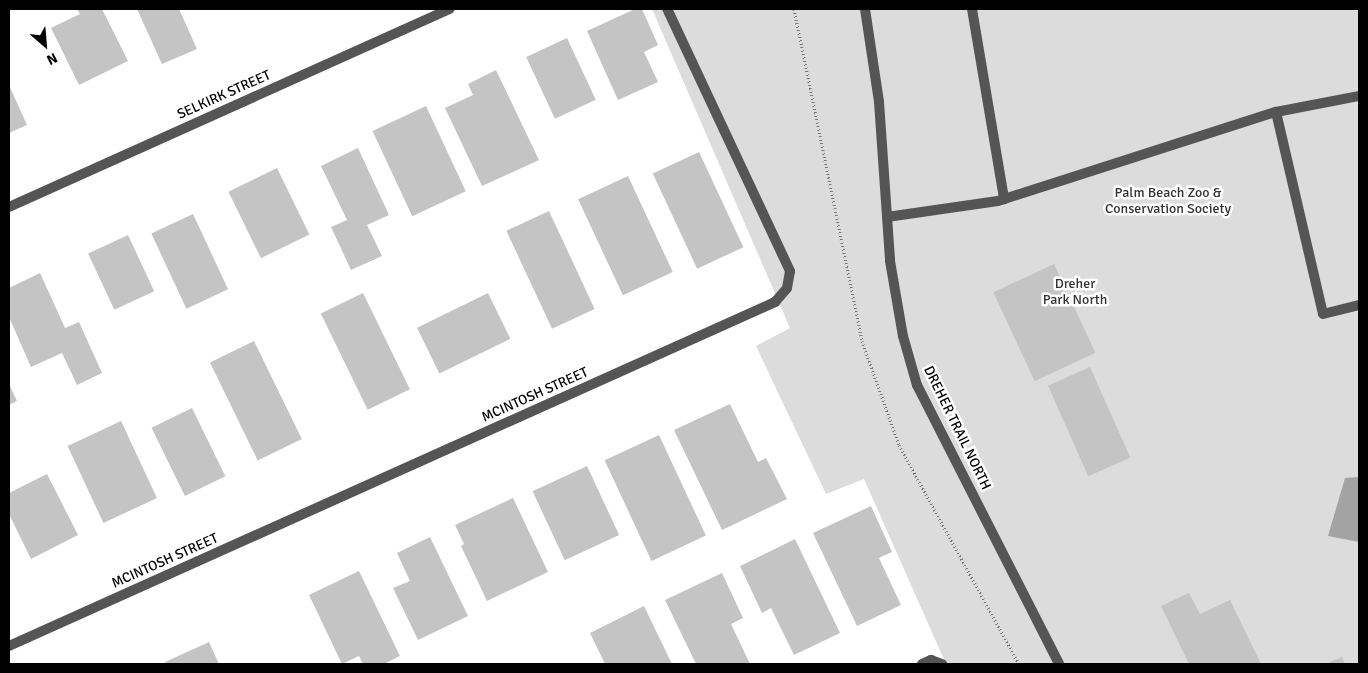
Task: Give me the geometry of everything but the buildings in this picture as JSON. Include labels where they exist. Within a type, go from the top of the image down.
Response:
[{"type":"street","name":"SELKIRK STREET","points":[[9,207],[450,9]]},
{"type":"street","name":"MCINTOSH STREET","points":[[9,646],[775,302],[786,288],[790,271],[667,9]]},
{"type":"street","name":"DREHER TRAIL NORTH","points":[[865,9],[879,102],[890,261],[901,327],[917,385],[1059,664]]},
{"type":"street","points":[[972,9],[1004,199]]},
{"type":"street","points":[[887,217],[1004,199],[1276,112],[1359,96]]},
{"type":"street","points":[[1276,112],[1322,314],[1359,305]]},
{"type":"street","points":[[922,664],[930,660],[942,664]]},
{"type":"green space","name":"Dreher Park North","points":[[652,9],[1359,9],[1359,664],[946,664],[864,479],[826,494],[756,346],[790,328]]},
{"type":"shaded area","points":[[1359,477],[1359,542],[1328,536],[1345,478]]},
{"type":"park label","name":"Palm Beach Zoo & Conservation Society","points":[[1168,202]]}]
